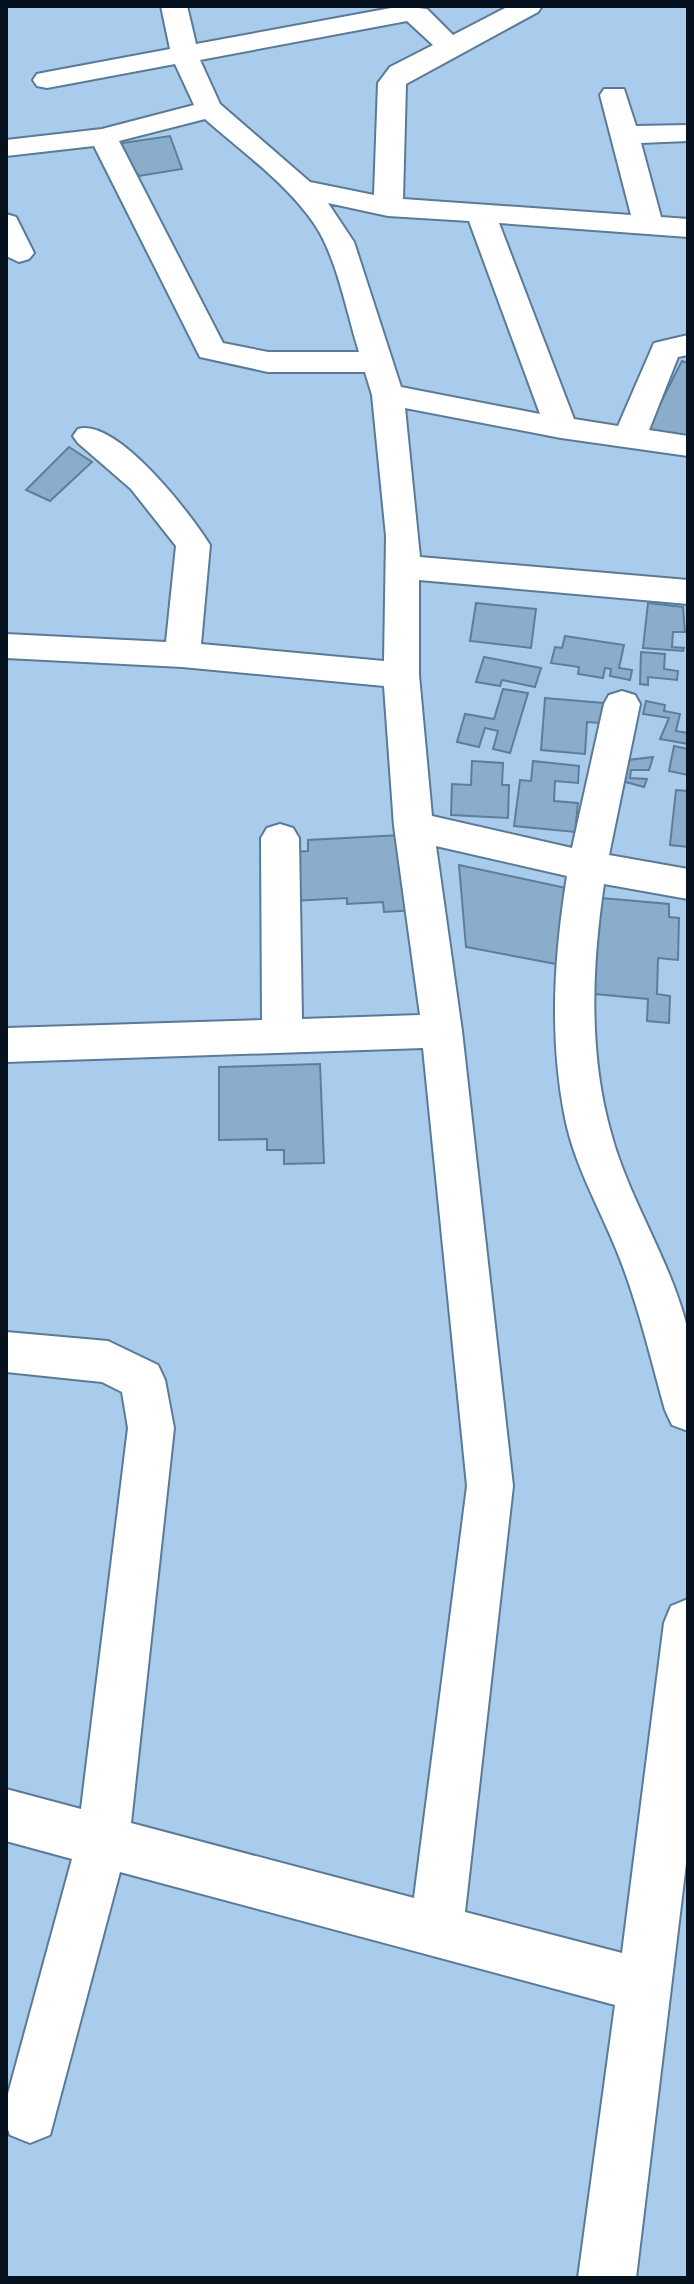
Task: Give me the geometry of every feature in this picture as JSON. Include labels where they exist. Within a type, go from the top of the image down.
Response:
[{"type":"street","points":[[174,6],[185,56],[201,97],[210,109],[301,189],[339,242],[383,378],[403,536],[401,675],[413,826],[442,1031],[490,1486],[436,1933]]},
{"type":"street","points":[[388,207],[392,83],[400,73],[529,6]]},
{"type":"street","points":[[47,80],[413,12],[450,47]]},
{"type":"street","points":[[614,95],[649,227]]},
{"type":"street","points":[[6,148],[103,137],[210,109]]},
{"type":"street","points":[[625,135],[688,133]]},
{"type":"street","points":[[103,137],[211,350],[268,362],[383,378],[561,428],[688,446]]},
{"type":"street","points":[[301,189],[388,207],[482,216],[688,228]]},
{"type":"street","points":[[482,216],[561,428]]},
{"type":"street","points":[[6,223],[19,253]]},
{"type":"street","points":[[629,439],[665,350],[688,345]]},
{"type":"street","points":[[89,436],[143,481],[193,545],[182,655]]},
{"type":"street","points":[[402,567],[688,592]]},
{"type":"street","points":[[6,646],[182,655],[401,675]]},
{"type":"street","points":[[622,704],[586,866],[576,955],[576,1042],[586,1117],[597,1162],[643,1261],[688,1410]]},
{"type":"street","points":[[413,826],[586,866],[688,884]]},
{"type":"street","points":[[280,838],[282,1035]]},
{"type":"street","points":[[6,1045],[442,1031]]},
{"type":"street","points":[[6,1352],[108,1362],[142,1380],[151,1428],[103,1839],[30,2115]]},
{"type":"street","points":[[607,2278],[665,1837],[688,1623]]},
{"type":"street","points":[[6,1815],[103,1839],[436,1933],[643,1986]]},
{"type":"building","points":[[170,136],[182,169],[139,176],[116,144]]},
{"type":"building","points":[[682,361],[688,363],[688,440],[645,433]]},
{"type":"building","points":[[69,447],[92,462],[50,501],[26,490]]},
{"type":"building","points":[[476,603],[536,609],[531,648],[470,641]]},
{"type":"building","points":[[648,603],[683,607],[685,632],[673,632],[672,647],[684,648],[683,651],[643,648]]},
{"type":"building","points":[[565,636],[624,645],[619,668],[632,670],[630,680],[610,676],[611,669],[605,668],[603,678],[578,674],[579,667],[551,663],[555,647],[562,648]]},
{"type":"building","points":[[641,652],[665,654],[664,669],[678,671],[677,680],[648,677],[648,685],[640,684]]},
{"type":"building","points":[[484,657],[541,668],[535,687],[502,680],[500,686],[476,682]]},
{"type":"building","points":[[503,689],[528,693],[510,753],[493,749],[498,731],[485,728],[479,747],[457,742],[465,714],[494,719]]},
{"type":"building","points":[[545,698],[615,704],[613,724],[587,722],[585,754],[541,750]]},
{"type":"building","points":[[646,701],[665,705],[664,711],[680,714],[676,731],[688,733],[688,744],[660,739],[669,718],[643,714]]},
{"type":"building","points":[[674,746],[688,749],[688,775],[669,771]]},
{"type":"building","points":[[653,757],[649,770],[631,770],[630,778],[647,779],[644,787],[622,781],[628,760]]},
{"type":"building","points":[[472,761],[503,763],[502,785],[509,785],[508,818],[451,815],[452,784],[471,785]]},
{"type":"building","points":[[533,761],[579,766],[578,783],[555,781],[554,801],[578,803],[575,832],[514,826],[520,780],[531,781]]},
{"type":"building","points":[[676,790],[688,791],[688,847],[670,845]]},
{"type":"building","points":[[401,835],[417,910],[384,912],[383,902],[347,904],[347,898],[292,901],[289,852],[308,851],[308,840]]},
{"type":"building","points":[[459,865],[566,888],[556,964],[466,947]]},
{"type":"building","points":[[590,897],[669,904],[669,917],[679,918],[678,960],[658,958],[657,994],[670,996],[669,1023],[647,1021],[648,999],[584,993]]},
{"type":"building","points":[[320,1064],[324,1163],[284,1164],[284,1150],[267,1150],[267,1139],[219,1140],[219,1067]]}]
